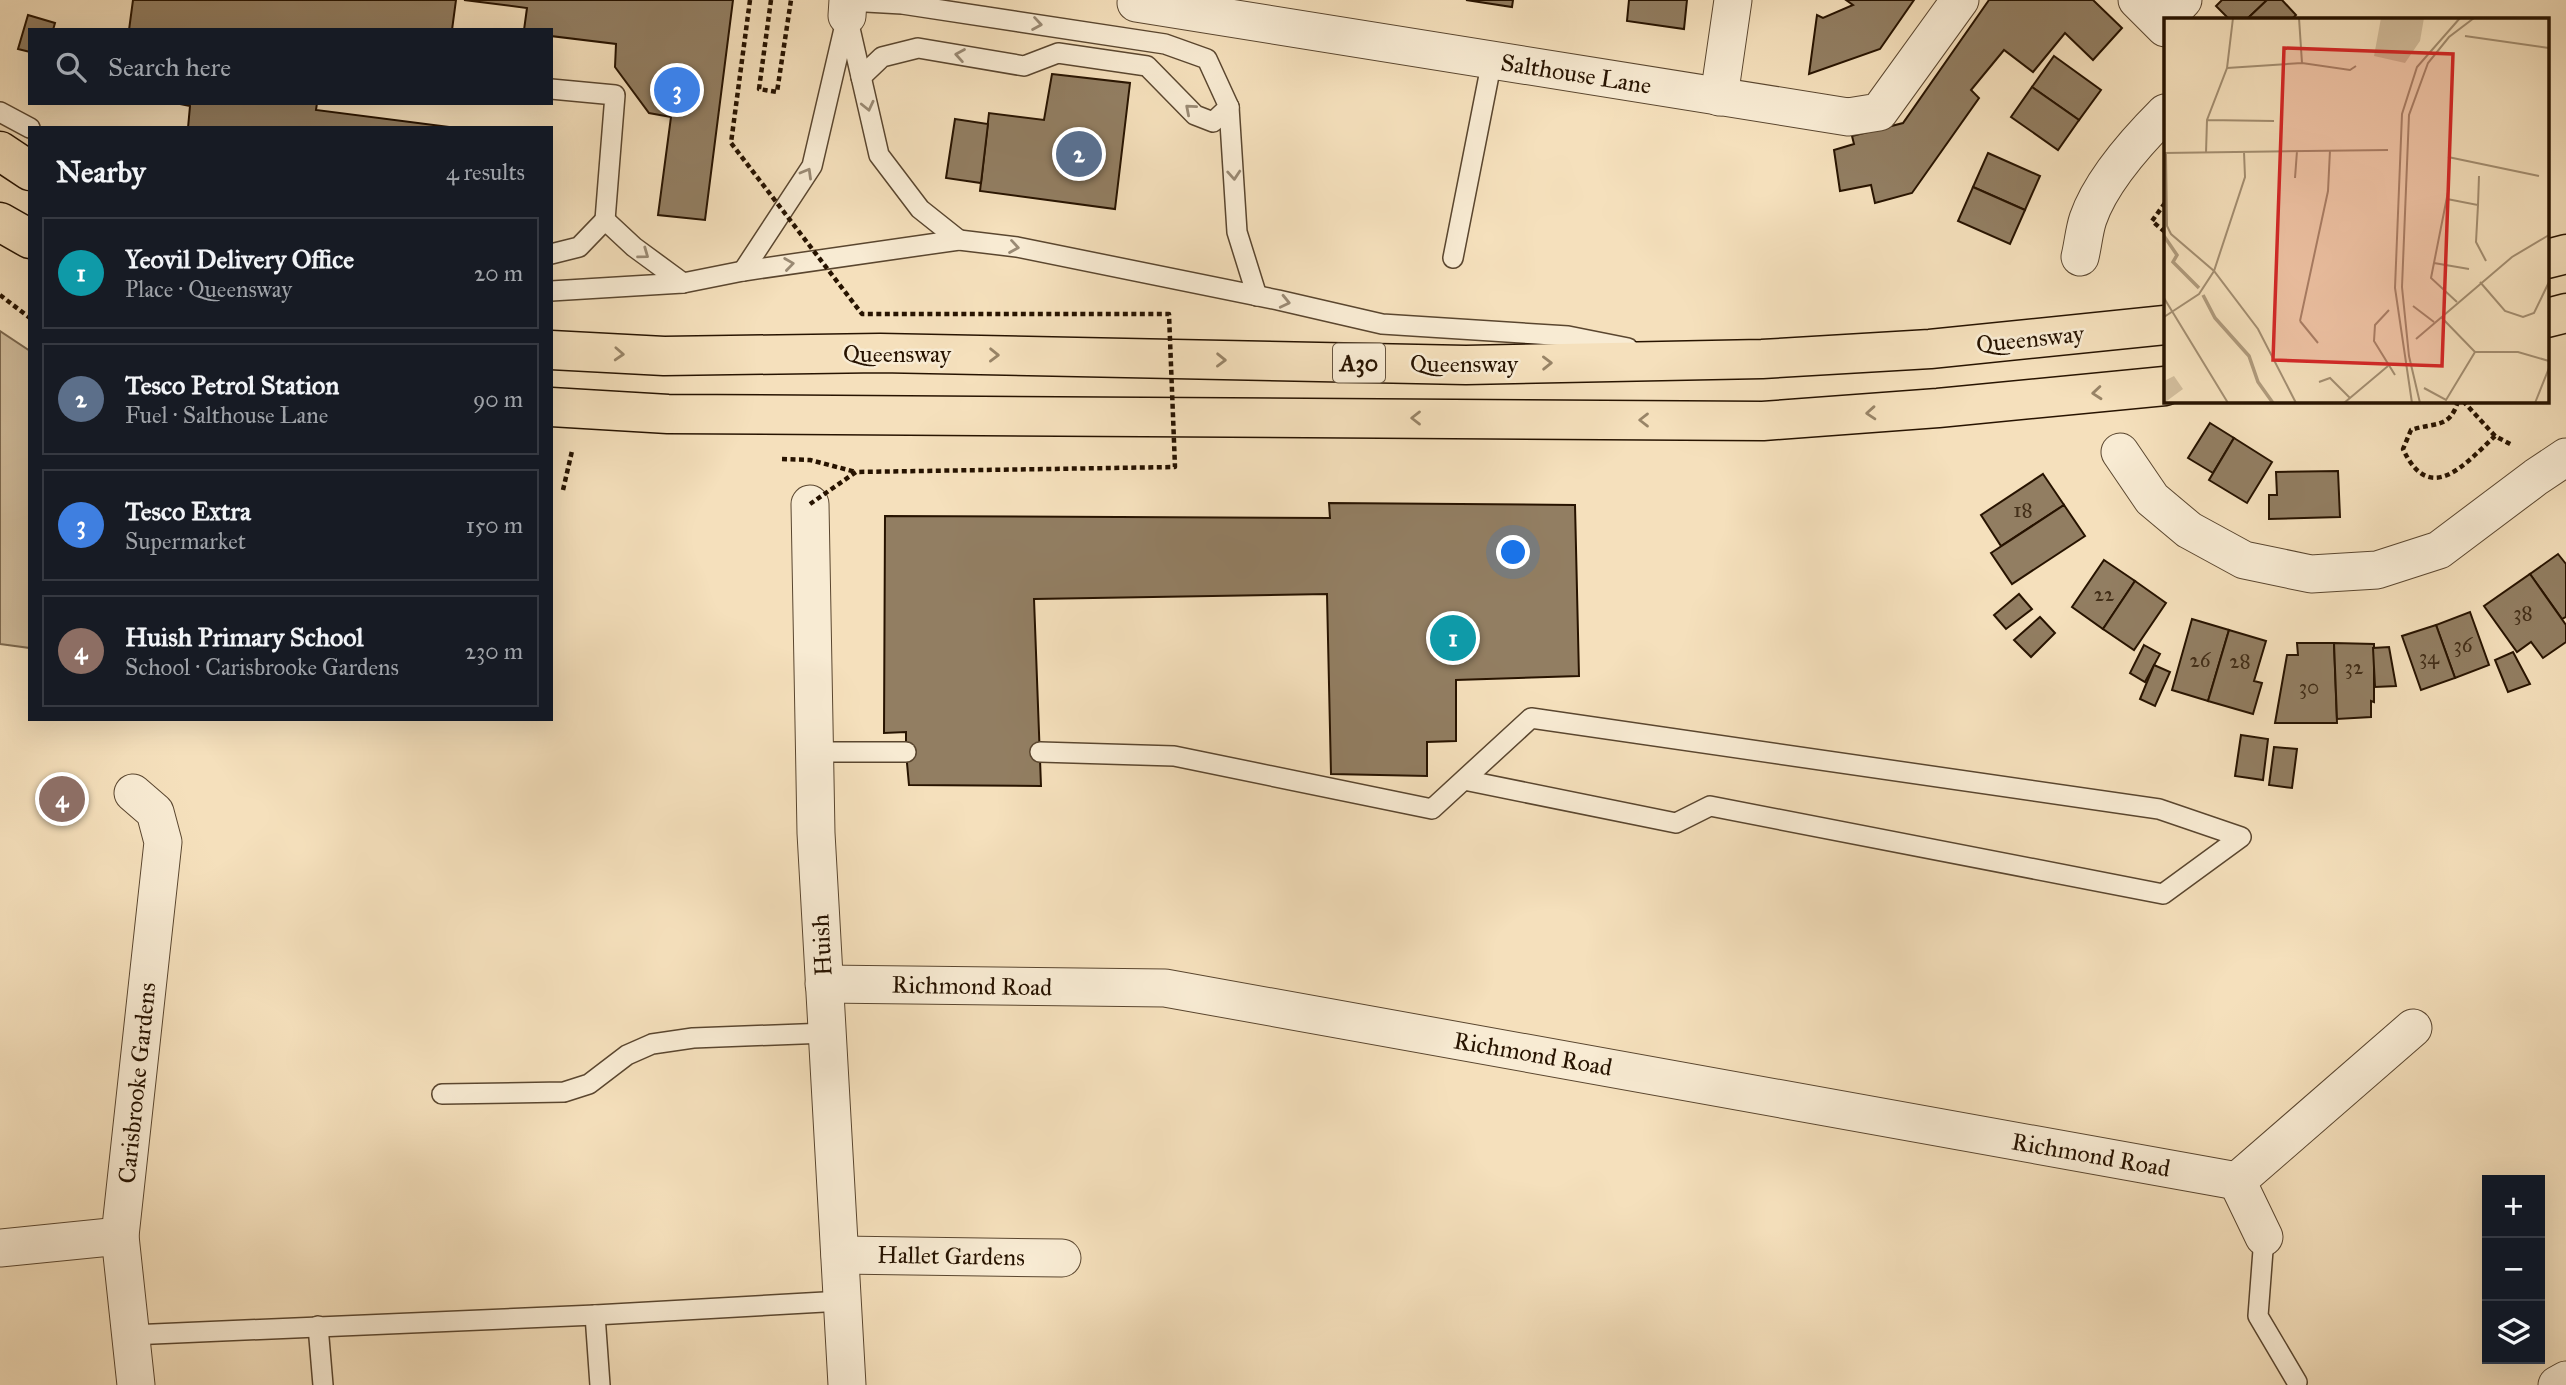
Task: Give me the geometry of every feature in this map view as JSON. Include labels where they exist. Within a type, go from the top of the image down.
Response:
[{"type":"highway","points":[[0,151],[28,170]]},
{"type":"highway","points":[[0,222],[28,238]]},
{"type":"highway","points":[[2548,259],[2566,254]]},
{"type":"highway","points":[[2548,317],[2566,313]]},
{"type":"highway","name":"Queensway","points":[[553,350],[664,356],[880,353],[1466,365],[1762,359],[1930,349],[2164,325]]},
{"type":"highway","name":"A30","points":[[553,407],[709,415],[1763,421],[1938,408],[2164,386]]},
{"type":"street","points":[[1719,97],[1733,0]]},
{"type":"street","name":"Salthouse Lane","points":[[1136,3],[1193,6],[1492,60],[1848,117],[1879,112],[1961,0]]},
{"type":"street","points":[[2080,257],[2088,218],[2106,185],[2140,138],[2164,114]]},
{"type":"street","points":[[2120,452],[2152,499],[2189,530],[2244,560],[2311,574],[2377,570],[2439,550],[2566,457]]},
{"type":"street","name":"Huish","points":[[810,504],[814,752],[847,1385]]},
{"type":"street","name":"Carisbrooke Gardens","points":[[133,793],[155,812],[163,842],[120,1236],[136,1385]]},
{"type":"street","name":"Richmond Road","points":[[824,984],[1166,988],[2236,1181]]},
{"type":"street","points":[[2264,1237],[2236,1181],[2413,1028]]},
{"type":"street","points":[[0,1248],[120,1236]]},
{"type":"street","name":"Hallet Gardens","points":[[840,1255],[1062,1258]]},
{"type":"street","points":[[2557,1385],[2566,1380]]},
{"type":"lane","points":[[848,5],[902,4],[1166,44],[1208,58],[1229,107],[1237,232],[1256,296]]},
{"type":"lane","points":[[848,5],[879,155],[920,209],[959,240]]},
{"type":"lane","points":[[743,271],[812,166],[848,5]]},
{"type":"lane","points":[[861,77],[882,57],[918,48],[1024,66],[1058,53],[1147,66],[1195,115],[1213,122],[1229,107]]},
{"type":"lane","points":[[1453,258],[1492,60]]},
{"type":"lane","points":[[553,89],[615,95],[605,220],[579,247],[553,254]]},
{"type":"lane","points":[[0,112],[28,127]]},
{"type":"lane","points":[[605,220],[634,247],[683,283]]},
{"type":"lane","points":[[553,291],[683,283],[743,271],[959,240],[1017,247],[1382,324],[1568,336],[1689,360]]},
{"type":"lane","points":[[1041,752],[1174,756],[1432,809],[1531,718],[2159,809],[2241,837],[2162,894],[1710,806],[1676,824],[1464,780]]},
{"type":"lane","points":[[814,752],[905,752]]},
{"type":"lane","points":[[442,1094],[564,1092],[589,1084],[627,1055],[652,1044],[693,1038],[827,1033]]},
{"type":"lane","points":[[2264,1237],[2258,1316],[2297,1382]]},
{"type":"lane","points":[[131,1335],[595,1315],[842,1301]]},
{"type":"lane","points":[[595,1315],[600,1385]]},
{"type":"lane","points":[[318,1326],[323,1385]]},
{"type":"path","points":[[750,0],[731,143],[862,314],[1169,314],[1175,467],[856,472],[810,504]]},
{"type":"path","points":[[771,0],[759,89],[777,92],[791,0]]},
{"type":"path","points":[[2164,204],[2152,221],[2164,231]]},
{"type":"path","points":[[0,295],[28,316]]},
{"type":"path","points":[[2461,402],[2454,416],[2444,423],[2411,430],[2403,449],[2410,464],[2424,476],[2438,479],[2450,474],[2495,436]]},
{"type":"path","points":[[2462,402],[2495,436],[2510,442],[2536,477]]},
{"type":"path","points":[[563,490],[572,451]]},
{"type":"shaded area","points":[[0,331],[28,350],[28,648],[0,644]]},
{"type":"building","points":[[133,0],[456,0],[452,28],[129,28]]},
{"type":"building","points":[[464,0],[733,0],[705,220],[658,215],[671,117],[649,113],[615,67],[616,44],[553,36],[553,28],[524,28],[527,8]]},
{"type":"building","points":[[1466,0],[1513,0],[1512,7]]},
{"type":"building","points":[[1629,0],[1687,0],[1684,29],[1627,21]]},
{"type":"building","points":[[1846,0],[1914,0],[1880,49],[1809,74],[1817,15],[1823,18],[1853,5]]},
{"type":"building","points":[[1989,0],[2093,0],[2122,28],[2093,60],[2065,33],[2033,72],[2004,50],[1971,90],[1979,98],[1912,193],[1875,203],[1871,185],[1840,191],[1834,150],[1854,144],[1852,136],[1903,123]]},
{"type":"building","points":[[2222,0],[2267,0],[2248,18],[2228,18],[2216,6]]},
{"type":"building","points":[[2267,0],[2282,0],[2296,15],[2293,18],[2248,18]]},
{"type":"building","points":[[28,15],[55,23],[54,28],[28,28],[28,52],[18,49]]},
{"type":"building","points":[[2054,56],[2101,90],[2079,120],[2032,87]]},
{"type":"building","points":[[1052,74],[1130,83],[1115,209],[980,191],[989,113],[1044,120]]},
{"type":"building","points":[[2032,87],[2079,120],[2058,150],[2011,117]]},
{"type":"building","points":[[185,105],[317,105],[316,110],[441,126],[188,126],[190,106]]},
{"type":"building","points":[[955,119],[988,124],[981,183],[946,178]]},
{"type":"building","points":[[1988,153],[2040,176],[2025,210],[1973,187]]},
{"type":"building","points":[[1973,187],[2025,210],[2010,244],[1958,221]]},
{"type":"building","points":[[2210,423],[2234,438],[2213,473],[2188,458]]},
{"type":"building","points":[[2234,438],[2272,462],[2247,503],[2209,480]]},
{"type":"building","points":[[2338,471],[2340,517],[2269,519],[2269,495],[2277,495],[2276,472]]},
{"type":"building","points":[[2043,474],[2064,505],[2001,546],[1981,515]]},
{"type":"building","points":[[1329,503],[1575,505],[1579,676],[1456,680],[1456,741],[1427,742],[1427,776],[1331,774],[1327,594],[1034,599],[1041,786],[909,785],[906,732],[884,733],[885,516],[1330,518]]},
{"type":"building","points":[[2064,505],[2085,536],[2012,584],[1991,553]]},
{"type":"building","points":[[2558,554],[2566,564],[2566,617],[2562,619],[2530,574]]},
{"type":"building","points":[[2104,560],[2135,581],[2103,629],[2072,607]]},
{"type":"building","points":[[2530,574],[2566,625],[2566,642],[2543,658],[2531,642],[2517,652],[2484,606]]},
{"type":"building","points":[[2135,581],[2166,603],[2134,650],[2103,629]]},
{"type":"building","points":[[2019,594],[2032,609],[2006,629],[1994,615]]},
{"type":"building","points":[[2470,612],[2489,665],[2455,678],[2436,625]]},
{"type":"building","points":[[2040,617],[2055,633],[2031,657],[2014,640]]},
{"type":"building","points":[[2192,619],[2229,630],[2208,701],[2172,690]]},
{"type":"building","points":[[2436,625],[2455,678],[2421,690],[2402,636]]},
{"type":"building","points":[[2229,630],[2266,641],[2254,681],[2262,683],[2253,714],[2208,701]]},
{"type":"building","points":[[2297,643],[2334,643],[2337,723],[2275,723],[2287,655],[2298,655]]},
{"type":"building","points":[[2334,643],[2374,644],[2374,702],[2371,701],[2371,717],[2337,719]]},
{"type":"building","points":[[2144,645],[2160,654],[2145,682],[2130,673]]},
{"type":"building","points":[[2389,647],[2396,686],[2375,687],[2373,648]]},
{"type":"building","points":[[2513,652],[2530,684],[2508,692],[2495,660]]},
{"type":"building","points":[[2154,665],[2170,672],[2155,706],[2140,699]]},
{"type":"building","points":[[2241,735],[2268,739],[2263,780],[2235,776]]},
{"type":"building","points":[[2274,747],[2297,749],[2292,788],[2269,785]]},
{"type":"place","name":"Tesco Extra","points":[[677,90]]},
{"type":"place","name":"Tesco Petrol Station","points":[[1079,154]]},
{"type":"place","name":"Yeovil Delivery Office","points":[[1453,638]]},
{"type":"place","name":"Huish Primary School","points":[[62,799]]}]
